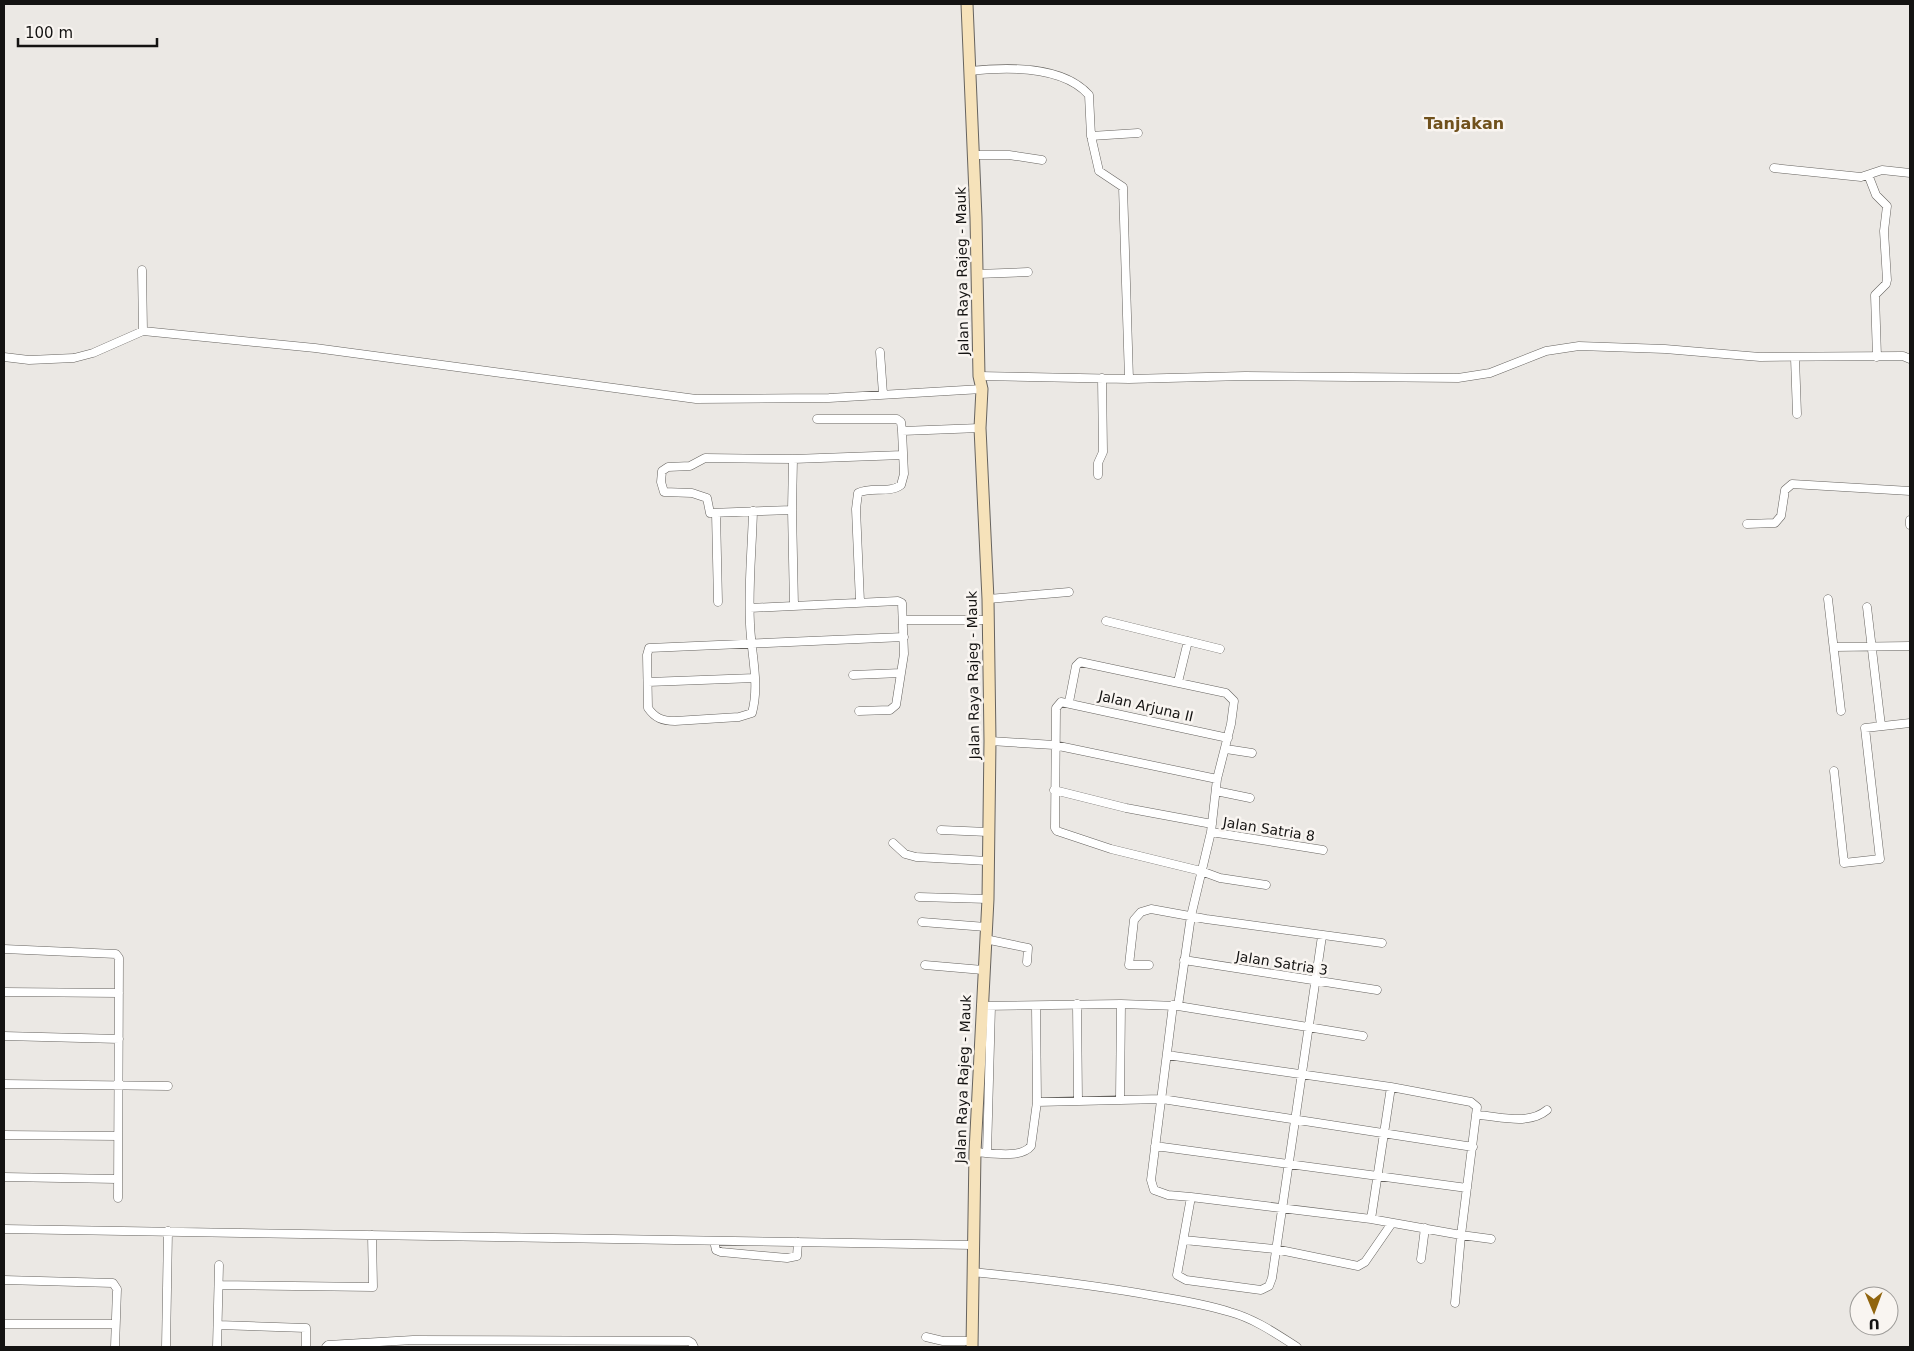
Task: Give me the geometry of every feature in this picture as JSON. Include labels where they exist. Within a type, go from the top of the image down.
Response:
[{"type":"main road","name":"Jalan Raya Rajeg - Mauk","points":[[967,4],[974,155],[979,376],[982,389],[980,428],[988,599],[990,741],[988,899],[983,970],[986,1006],[981,1152],[973,1245],[972,1344]]},
{"type":"street","points":[[970,71],[1021,68],[1072,82],[1089,96],[1091,136],[1099,171],[1123,186],[1129,379]]},
{"type":"street","points":[[1091,136],[1138,133]]},
{"type":"street","points":[[974,155],[1009,155],[1042,160]]},
{"type":"street","points":[[1774,168],[1849,177],[1869,177],[1882,170],[1910,173]]},
{"type":"street","points":[[1869,177],[1876,195],[1887,206],[1884,230],[1887,280],[1886,284],[1875,295],[1877,357]]},
{"type":"street","points":[[142,270],[144,331]]},
{"type":"street","points":[[977,274],[1028,272]]},
{"type":"street","points":[[4,357],[46,360],[74,358],[93,353],[144,331],[315,348],[696,399],[829,398],[982,389]]},
{"type":"street","points":[[979,376],[1129,379],[1245,376],[1458,378],[1490,373],[1546,351],[1579,346],[1795,358],[1903,356],[1910,359]]},
{"type":"street","points":[[880,352],[883,394]]},
{"type":"street","points":[[1795,358],[1797,414]]},
{"type":"street","points":[[1098,475],[1098,463],[1103,452],[1102,378]]},
{"type":"street","points":[[817,419],[897,419],[901,422],[904,474],[901,485],[891,489],[863,491],[856,497],[860,602]]},
{"type":"street","points":[[902,431],[980,428]]},
{"type":"street","points":[[792,510],[716,513],[708,510],[707,498],[692,493],[664,492],[661,482],[662,470],[668,467],[690,466],[705,458],[793,459],[903,455]]},
{"type":"street","points":[[793,459],[794,606]]},
{"type":"street","points":[[1747,524],[1775,523],[1781,516],[1785,490],[1792,484],[1910,491]]},
{"type":"street","points":[[753,511],[750,608],[752,645],[755,678],[752,712],[748,716],[675,721],[657,718],[648,708],[649,648],[752,645],[904,637]]},
{"type":"street","points":[[716,513],[718,602]]},
{"type":"street","points":[[1910,520],[1910,525]]},
{"type":"street","points":[[988,599],[1069,592]]},
{"type":"street","points":[[1828,599],[1841,711]]},
{"type":"street","points":[[750,608],[860,602],[902,603],[904,637],[901,673],[894,708],[859,711]]},
{"type":"street","points":[[1868,607],[1881,726]]},
{"type":"street","points":[[904,620],[988,620]]},
{"type":"street","points":[[1106,621],[1220,649]]},
{"type":"street","points":[[1178,682],[1188,641]]},
{"type":"street","points":[[1834,647],[1910,646]]},
{"type":"street","points":[[1069,702],[1076,666],[1080,662],[1226,693],[1232,698],[1234,709],[1217,779],[1211,828],[1191,916],[1175,1006],[1154,1146],[1151,1180],[1154,1190],[1160,1193],[1371,1219],[1461,1235],[1491,1238]]},
{"type":"street","points":[[854,674],[901,673]]},
{"type":"street","points":[[648,682],[755,678]]},
{"type":"street","name":"Jalan Arjuna II","points":[[1054,745],[1058,704],[1069,702],[1228,738]]},
{"type":"street","points":[[1834,771],[1844,864],[1880,860],[1865,728],[1910,723]]},
{"type":"street","points":[[990,741],[1054,745],[1217,779]]},
{"type":"street","points":[[1054,745],[1053,822],[1057,831],[1111,849],[1201,871],[1220,878],[1266,885]]},
{"type":"street","points":[[1226,748],[1252,753]]},
{"type":"street","name":"Jalan Satria 8","points":[[1054,790],[1211,828],[1323,850]]},
{"type":"street","points":[[1216,791],[1250,798]]},
{"type":"street","points":[[941,830],[988,832]]},
{"type":"street","points":[[893,843],[906,854],[916,857],[988,861]]},
{"type":"street","points":[[919,898],[988,899]]},
{"type":"street","points":[[1149,965],[1129,965],[1134,924],[1137,916],[1144,910],[1152,909],[1322,936],[1382,943]]},
{"type":"street","points":[[922,922],[986,927]]},
{"type":"street","points":[[1191,1197],[1184,1240],[1176,1271],[1180,1278],[1254,1290],[1261,1290],[1269,1286],[1303,1075],[1308,1027],[1322,936]]},
{"type":"street","points":[[985,940],[1028,948],[1027,962]]},
{"type":"street","points":[[4,949],[116,954],[121,963],[119,993],[118,1198]]},
{"type":"street","name":"Jalan Satria 3","points":[[1184,960],[1315,982],[1376,990]]},
{"type":"street","points":[[925,965],[983,970]]},
{"type":"street","points":[[4,992],[119,993]]},
{"type":"street","points":[[986,1006],[1077,1004],[1175,1006],[1363,1036]]},
{"type":"street","points":[[1077,1004],[1078,1101]]},
{"type":"street","points":[[1120,1004],[1120,1099]]},
{"type":"street","points":[[981,1152],[1018,1153],[1028,1150],[1031,1146],[1037,1102],[1036,1006]]},
{"type":"street","points":[[4,1036],[119,1039]]},
{"type":"street","points":[[1167,1055],[1391,1087],[1471,1102],[1476,1107],[1477,1115],[1461,1235],[1456,1303]]},
{"type":"street","points":[[4,1084],[168,1086]]},
{"type":"street","points":[[1371,1219],[1391,1087]]},
{"type":"street","points":[[1037,1102],[1162,1099],[1473,1147]]},
{"type":"street","points":[[1477,1115],[1527,1119],[1536,1117],[1547,1110]]},
{"type":"street","points":[[4,1135],[118,1136]]},
{"type":"street","points":[[1154,1146],[1468,1188]]},
{"type":"street","points":[[4,1177],[117,1179]]},
{"type":"street","points":[[1184,1240],[1276,1249],[1358,1266],[1365,1262],[1392,1223]]},
{"type":"street","points":[[1421,1259],[1425,1228]]},
{"type":"street","points":[[4,1229],[973,1245]]},
{"type":"street","points":[[166,1347],[168,1231]]},
{"type":"street","points":[[219,1285],[373,1287],[372,1235]]},
{"type":"street","points":[[714,1242],[716,1250],[721,1252],[787,1258],[797,1256],[798,1242]]},
{"type":"street","points":[[218,1347],[219,1265]]},
{"type":"street","points":[[972,1272],[1105,1288],[1199,1304],[1231,1312],[1256,1322],[1273,1330],[1297,1347]]},
{"type":"street","points":[[4,1280],[114,1283],[117,1289],[114,1347]]},
{"type":"street","points":[[4,1324],[114,1324]]},
{"type":"street","points":[[218,1325],[306,1328],[306,1347]]},
{"type":"street","points":[[926,1337],[943,1342],[972,1344]]},
{"type":"street","points":[[326,1347],[328,1345],[413,1343],[551,1344],[689,1341],[694,1347]]},
{"type":"district","name":"Tanjakan","points":[[1464,123]]}]
